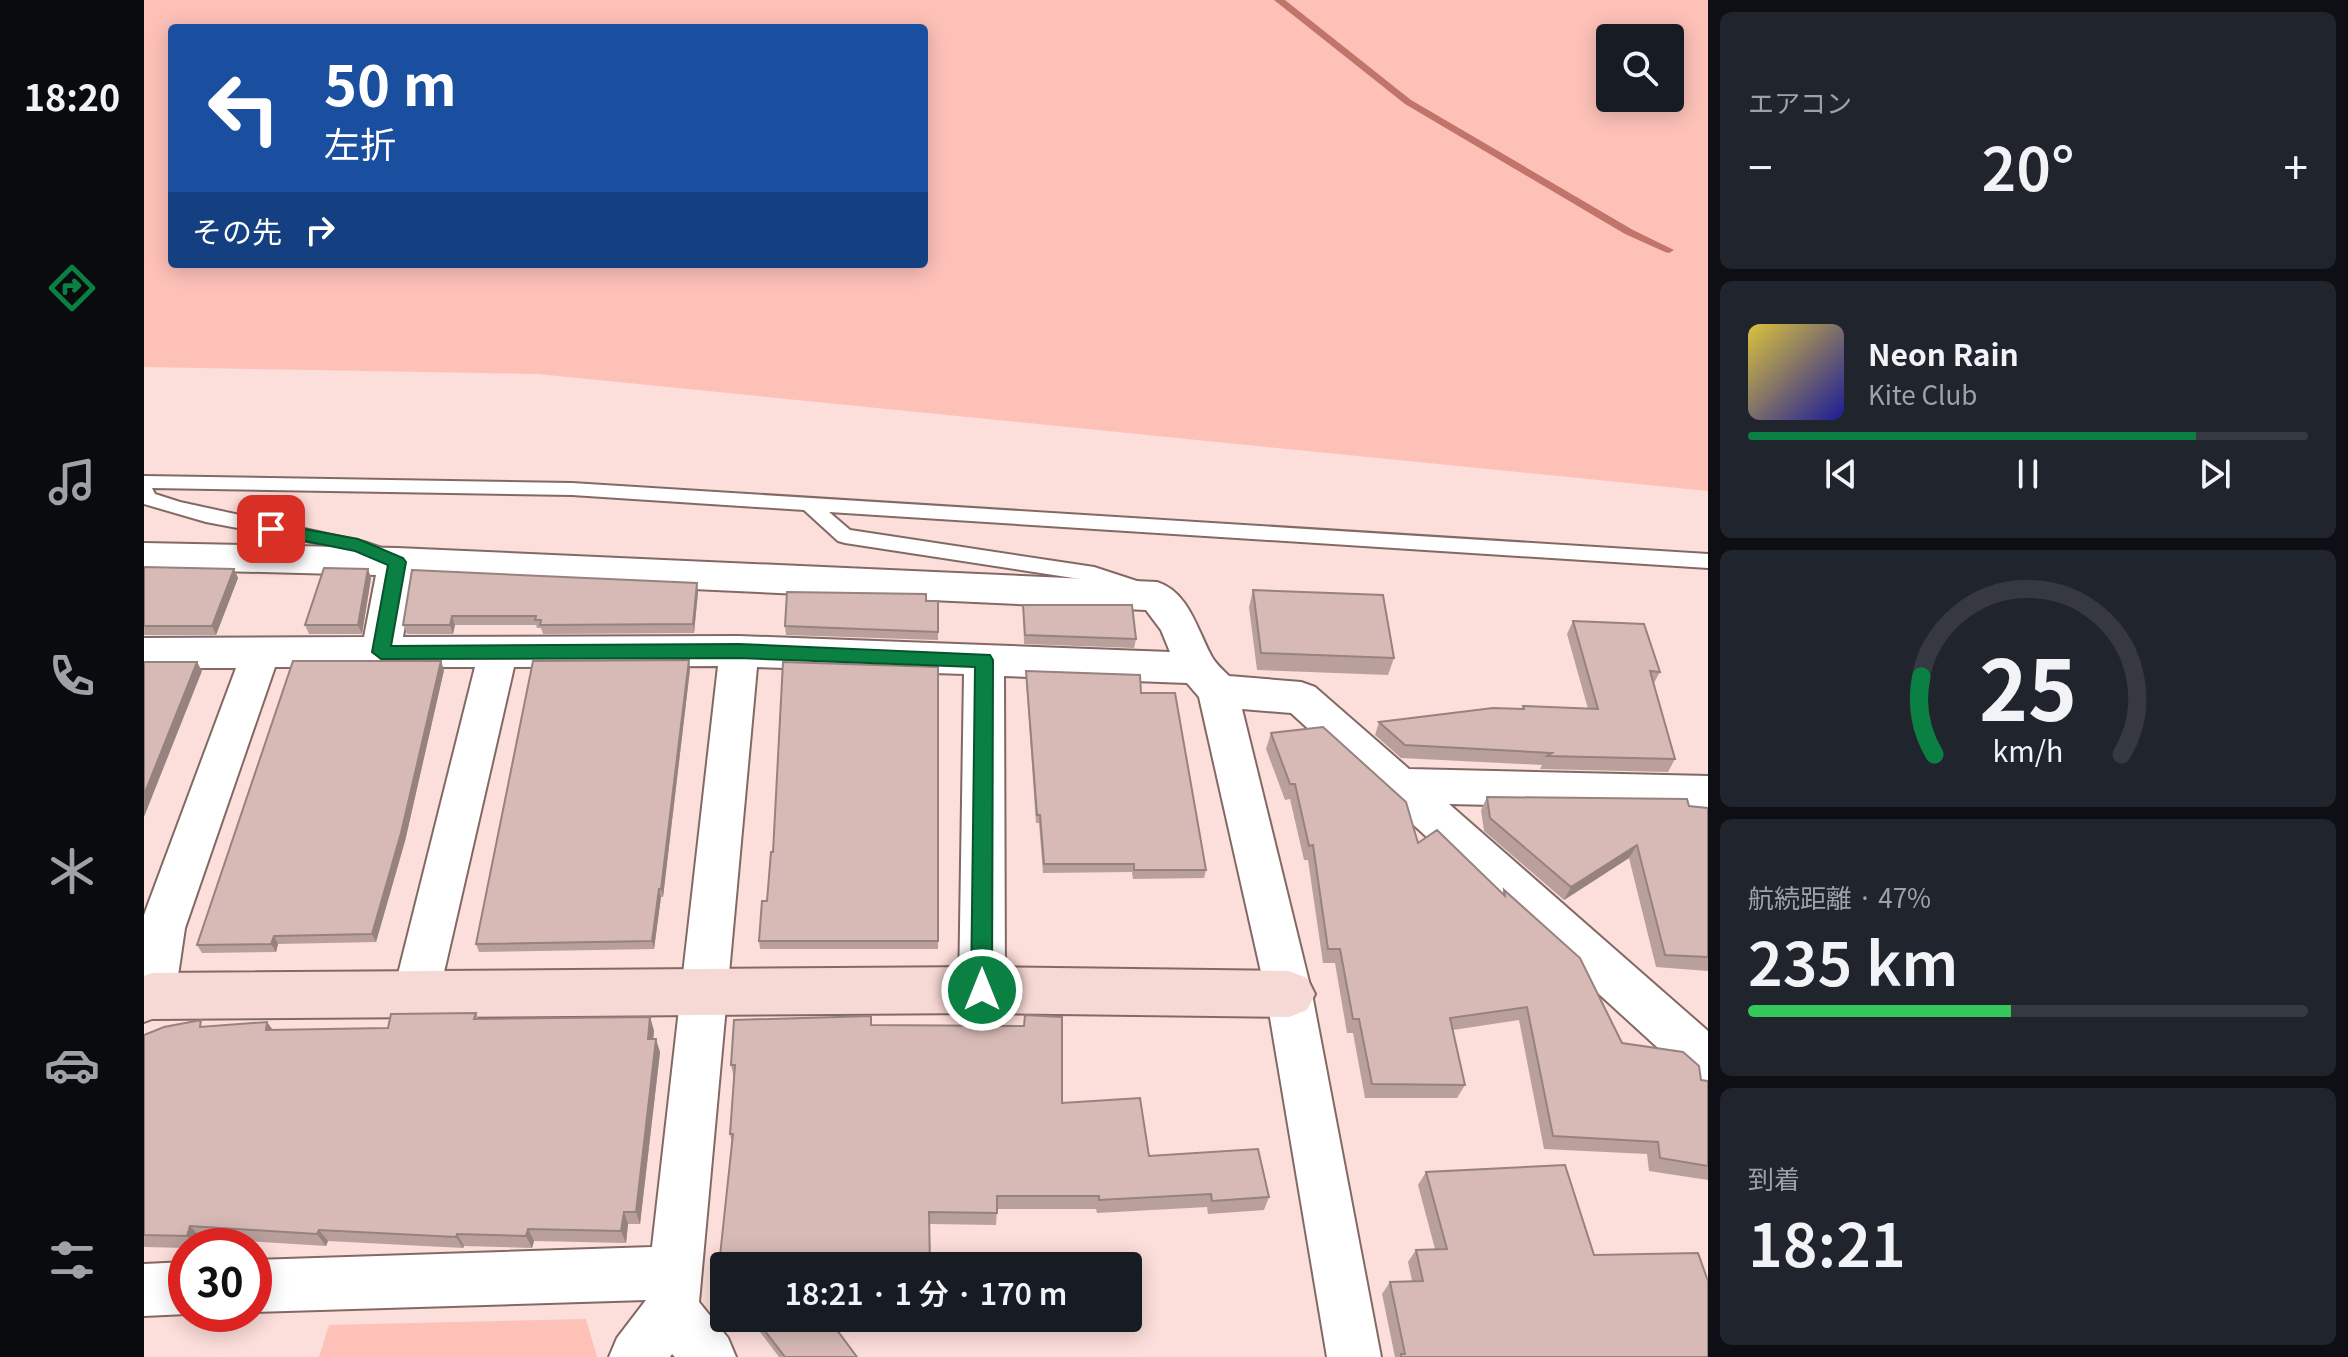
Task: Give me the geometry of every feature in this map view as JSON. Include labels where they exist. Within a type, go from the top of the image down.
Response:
[{"type":"street","points":[[144,556],[397,562],[1157,596],[1178,624],[1208,680],[1289,994],[1354,1357]]},
{"type":"street","points":[[381,652],[397,562]]},
{"type":"street","points":[[636,1357],[674,1292],[739,651]]},
{"type":"street","points":[[144,653],[739,651],[984,660],[1208,680],[1301,698],[1708,1062]]},
{"type":"street","points":[[261,652],[162,928],[148,997],[982,990],[1289,994]]},
{"type":"street","points":[[416,994],[498,652]]},
{"type":"street","points":[[982,990],[984,660]]},
{"type":"street","points":[[1398,786],[1708,793]]},
{"type":"street","points":[[272,1286],[674,1292]]},
{"type":"street","points":[[144,1290],[168,1289]]},
{"type":"street","points":[[674,1292],[709,1357]]},
{"type":"lane","points":[[144,482],[572,489],[1708,561]]},
{"type":"lane","points":[[144,490],[147,498],[183,512],[358,545],[397,562]]},
{"type":"lane","points":[[809,504],[845,536],[1094,574],[1157,596]]},
{"type":"shaded area","points":[[144,0],[1708,0],[1708,491],[538,374],[144,367]]},
{"type":"shaded area","points":[[586,1319],[597,1357],[319,1357],[329,1325]]},
{"type":"building","points":[[144,567],[234,569],[212,626],[144,626]]},
{"type":"building","points":[[324,568],[368,569],[358,625],[305,625]]},
{"type":"building","points":[[412,570],[697,583],[693,624],[540,625],[541,620],[535,620],[536,616],[452,616],[450,625],[403,625]]},
{"type":"building","points":[[1253,590],[1383,595],[1394,658],[1261,653]]},
{"type":"building","points":[[787,592],[926,594],[926,601],[938,601],[938,632],[785,626]]},
{"type":"building","points":[[1023,605],[1132,605],[1136,639],[1025,635]]},
{"type":"building","points":[[1573,621],[1644,624],[1660,672],[1650,671],[1675,759],[1547,756],[1552,753],[1405,745],[1379,722],[1493,708],[1524,709],[1523,706],[1598,709]]},
{"type":"building","points":[[689,660],[652,941],[476,944],[533,661]]},
{"type":"building","points":[[293,661],[441,661],[401,833],[372,934],[274,936],[271,944],[197,945]]},
{"type":"building","points":[[144,662],[197,662],[144,795]]},
{"type":"building","points":[[783,662],[938,667],[938,941],[759,941],[762,901],[767,901],[773,852]]},
{"type":"building","points":[[1026,671],[1140,675],[1141,693],[1175,693],[1206,870],[1134,870],[1134,864],[1044,864],[1040,815],[1037,815]]},
{"type":"building","points":[[1323,727],[1406,802],[1418,843],[1437,830],[1505,896],[1504,890],[1580,958],[1622,1043],[1683,1052],[1699,1066],[1701,1080],[1708,1081],[1708,1166],[1660,1158],[1658,1142],[1553,1136],[1527,1007],[1450,1018],[1465,1085],[1372,1084],[1359,1019],[1353,1019],[1340,949],[1328,949],[1313,845],[1309,846],[1295,784],[1290,784],[1271,733]]},
{"type":"building","points":[[1487,797],[1687,799],[1689,806],[1708,808],[1708,957],[1665,955],[1637,845],[1571,887],[1490,818]]},
{"type":"building","points":[[476,1013],[474,1019],[650,1017],[648,1039],[656,1039],[636,1212],[624,1212],[621,1231],[528,1229],[526,1236],[457,1234],[456,1237],[319,1230],[317,1234],[272,1231],[272,1228],[190,1226],[168,1228],[168,1236],[144,1235],[144,1035],[164,1027],[201,1020],[200,1027],[267,1022],[266,1030],[388,1028],[391,1014]]},
{"type":"building","points":[[1025,1015],[1062,1017],[1062,1103],[1140,1098],[1149,1156],[1258,1149],[1269,1197],[1212,1201],[1211,1194],[1099,1200],[1099,1196],[997,1196],[997,1213],[929,1212],[930,1252],[720,1252],[733,1134],[730,1134],[735,1065],[731,1065],[734,1020],[871,1016],[871,1025],[1024,1026]]},
{"type":"building","points":[[1565,1165],[1594,1255],[1698,1253],[1708,1281],[1708,1357],[1401,1357],[1405,1354],[1390,1282],[1423,1281],[1416,1250],[1447,1249],[1426,1172]]},
{"type":"building","points":[[766,1332],[838,1332],[857,1357],[785,1357]]},
{"type":"waterway","points":[[1279,0],[1408,102],[1629,232],[1669,250]]},
{"type":"route","points":[[271,529],[358,545],[397,562],[381,652],[739,651],[984,660],[982,990]]}]
